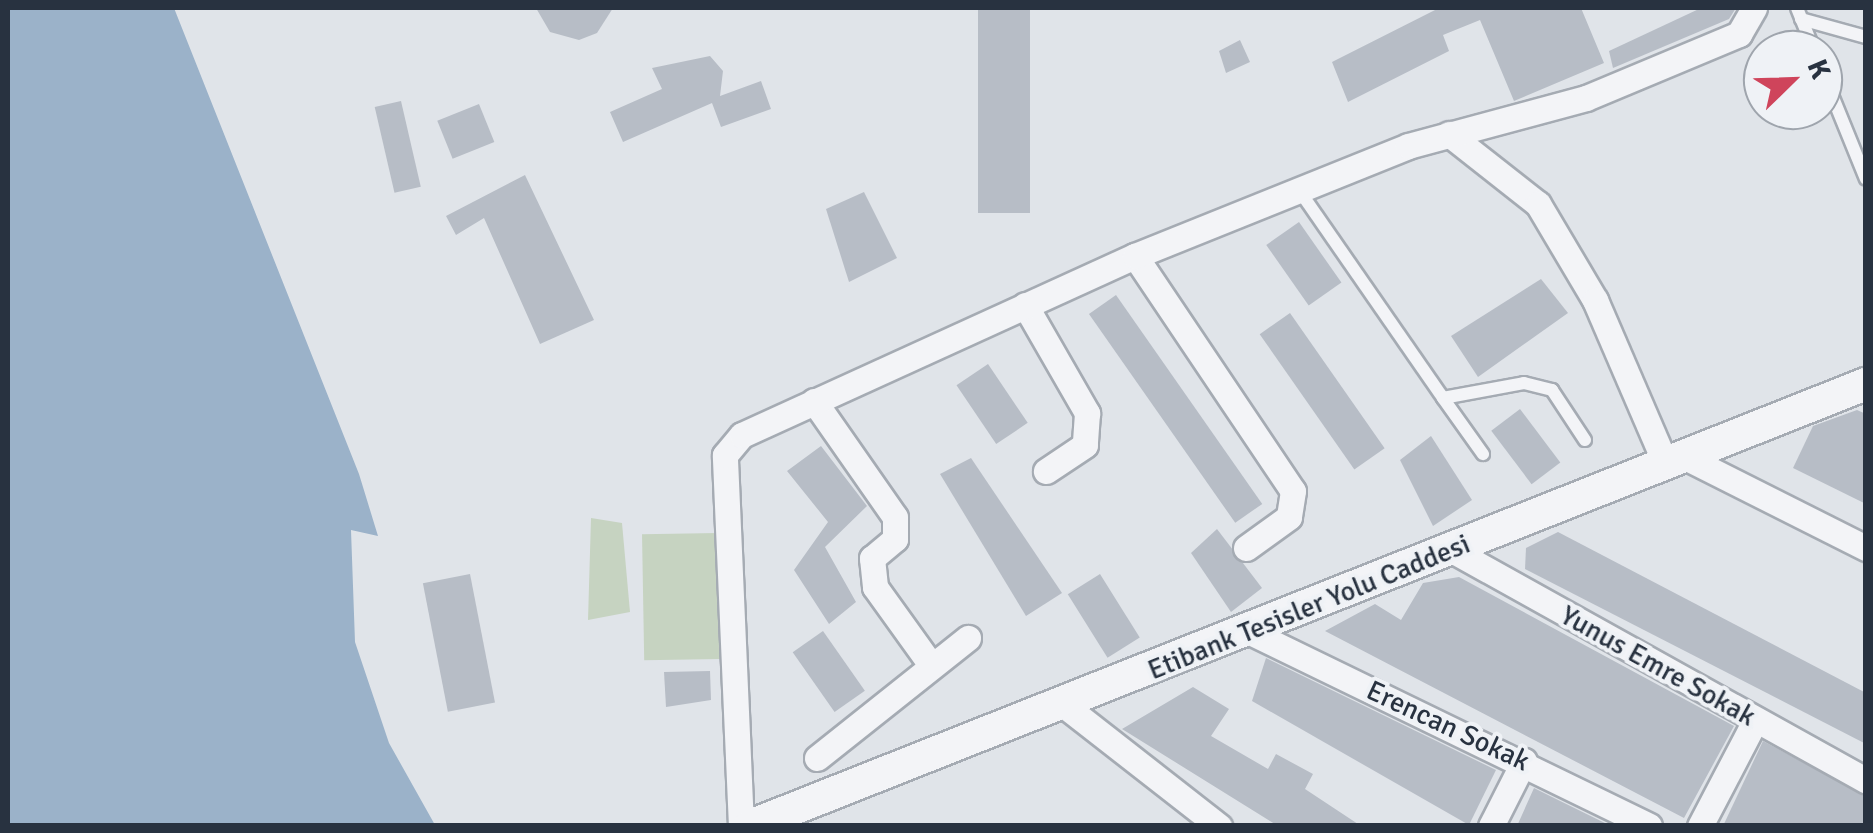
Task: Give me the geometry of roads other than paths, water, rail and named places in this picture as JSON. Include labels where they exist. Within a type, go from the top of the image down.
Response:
[{"type":"street","points":[[741,826],[725,455],[742,435],[1135,256],[1299,190],[1449,134],[1586,98],[1739,34],[1754,8]]},
{"type":"street","points":[[1449,134],[1538,204],[1595,300],[1675,461],[1866,548]]},
{"type":"street","points":[[1135,256],[1293,491],[1289,518],[1246,548]]},
{"type":"street","points":[[1025,305],[1087,413],[1085,445],[1046,471]]},
{"type":"street","name":"Etibank Tesisler Yolu Caddesi","points":[[750,826],[1675,461],[1859,393]]},
{"type":"street","points":[[814,401],[894,517],[895,538],[872,558],[875,588],[931,665]]},
{"type":"street","name":"Yunus Emre Sokak","points":[[1452,550],[1866,780]]},
{"type":"street","name":"Erencan Sokak","points":[[1246,630],[1524,761],[1649,826]]},
{"type":"street","points":[[817,758],[968,638]]},
{"type":"street","points":[[1064,705],[1219,826]]},
{"type":"street","points":[[1700,826],[1755,720]]},
{"type":"street","points":[[1491,826],[1524,761]]},
{"type":"lane","points":[[1799,13],[1866,37]]},
{"type":"lane","points":[[1843,122],[1866,179]]},
{"type":"lane","points":[[1299,190],[1482,454]]},
{"type":"lane","points":[[1442,398],[1524,383],[1552,390],[1585,440]]},
{"type":"water","points":[[8,8],[174,8],[359,474],[378,536],[351,530],[355,642],[389,743],[435,825],[8,825]]}]
